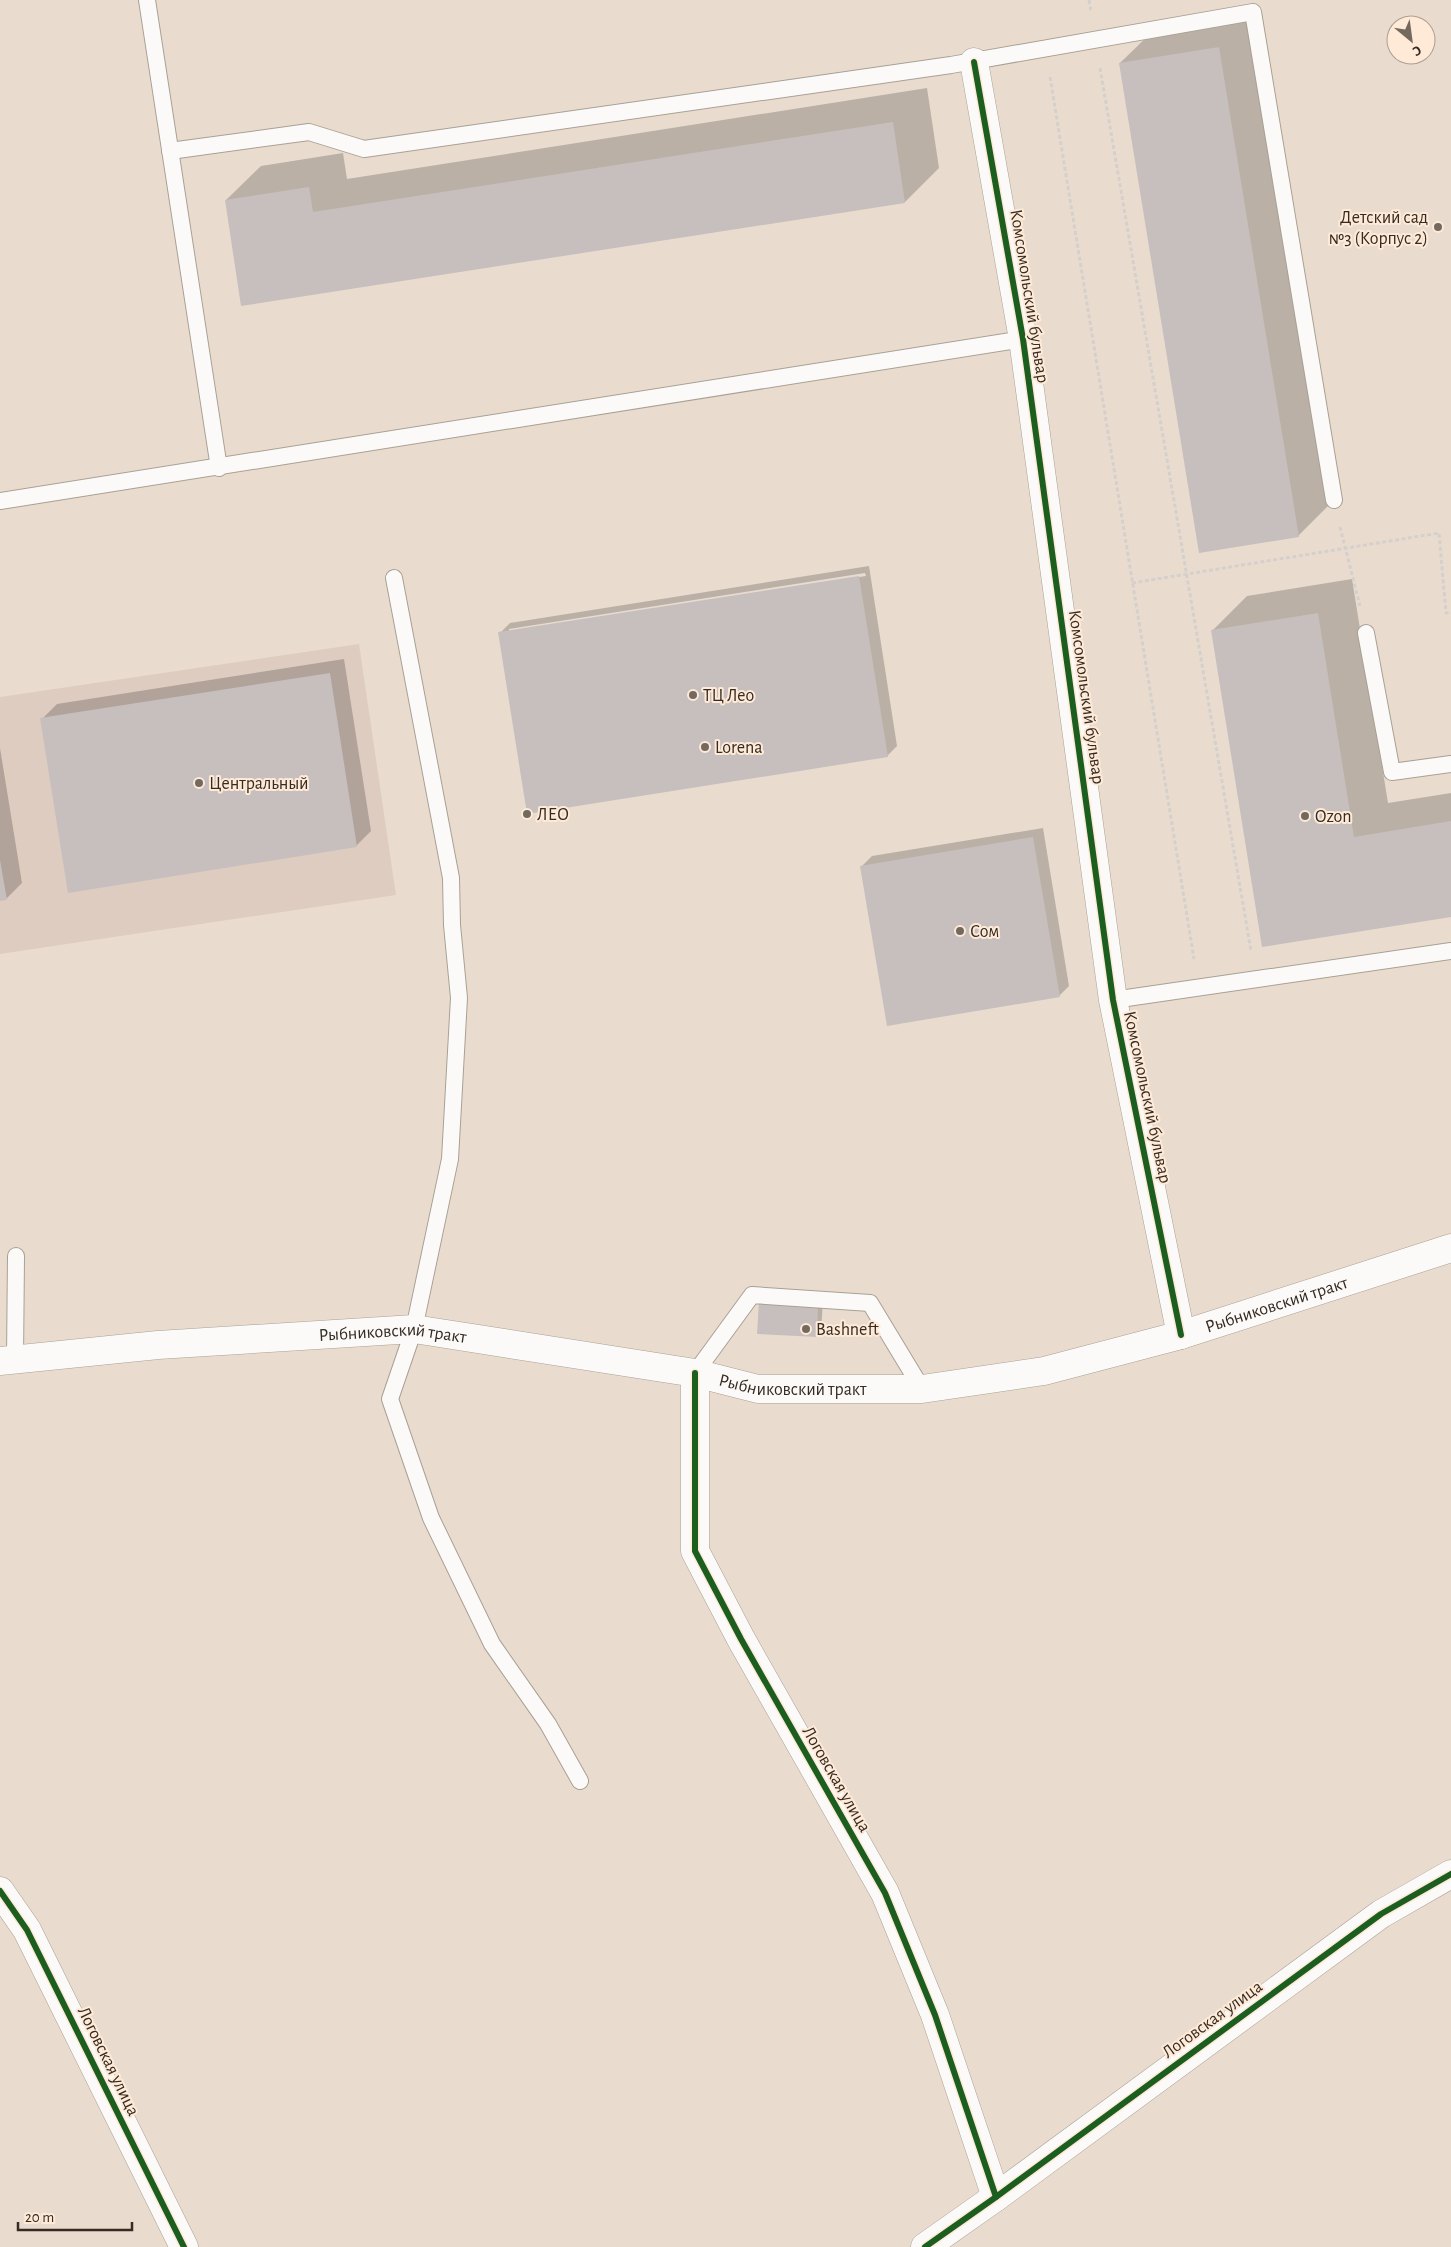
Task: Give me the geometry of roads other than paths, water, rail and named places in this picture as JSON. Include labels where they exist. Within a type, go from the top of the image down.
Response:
[{"type":"street","name":"Комсомольский бульвар","points":[[974,62],[1024,339],[1113,1000],[1182,1335]]},
{"type":"street","name":"Рыбниковский тракт","points":[[7,1361],[158,1346],[414,1329],[695,1373],[758,1388],[922,1389],[1044,1371],[1182,1335],[1451,1248]]},
{"type":"street","name":"Логовская улица","points":[[695,1373],[695,1551],[750,1656],[885,1894],[934,2015],[996,2197]]},
{"type":"street","name":"Логовская улица","points":[[925,2247],[1381,1914],[1451,1874]]},
{"type":"street","name":"Логовская улица","points":[[0,1892],[27,1930],[184,2247]]},
{"type":"lane","points":[[147,0],[219,468]]},
{"type":"lane","points":[[170,151],[309,132],[364,149],[974,62],[1096,40],[1252,6],[1334,500]]},
{"type":"lane","points":[[0,501],[219,468],[1024,339]]},
{"type":"lane","points":[[394,578],[450,878],[452,925],[459,998],[450,1159],[414,1329],[390,1399],[431,1518],[492,1644],[548,1724],[580,1781]]},
{"type":"lane","points":[[1366,633],[1392,772],[1451,764]]},
{"type":"lane","points":[[1113,1000],[1451,950]]},
{"type":"lane","points":[[7,1361],[16,1256]]},
{"type":"lane","points":[[695,1373],[752,1295],[870,1303],[922,1389]]},
{"type":"place","name":"Детский сад №3 (Корпус 2)","points":[[1438,227]]},
{"type":"place","name":"ТЦ Лео","points":[[693,695]]},
{"type":"place","name":"Lorena","points":[[705,747]]},
{"type":"place","name":"Центральный","points":[[199,783]]},
{"type":"place","name":"ЛЕО","points":[[527,814]]},
{"type":"place","name":"Ozon","points":[[1305,816]]},
{"type":"place","name":"Сом","points":[[960,931]]},
{"type":"place","name":"Bashneft","points":[[806,1329]]}]
